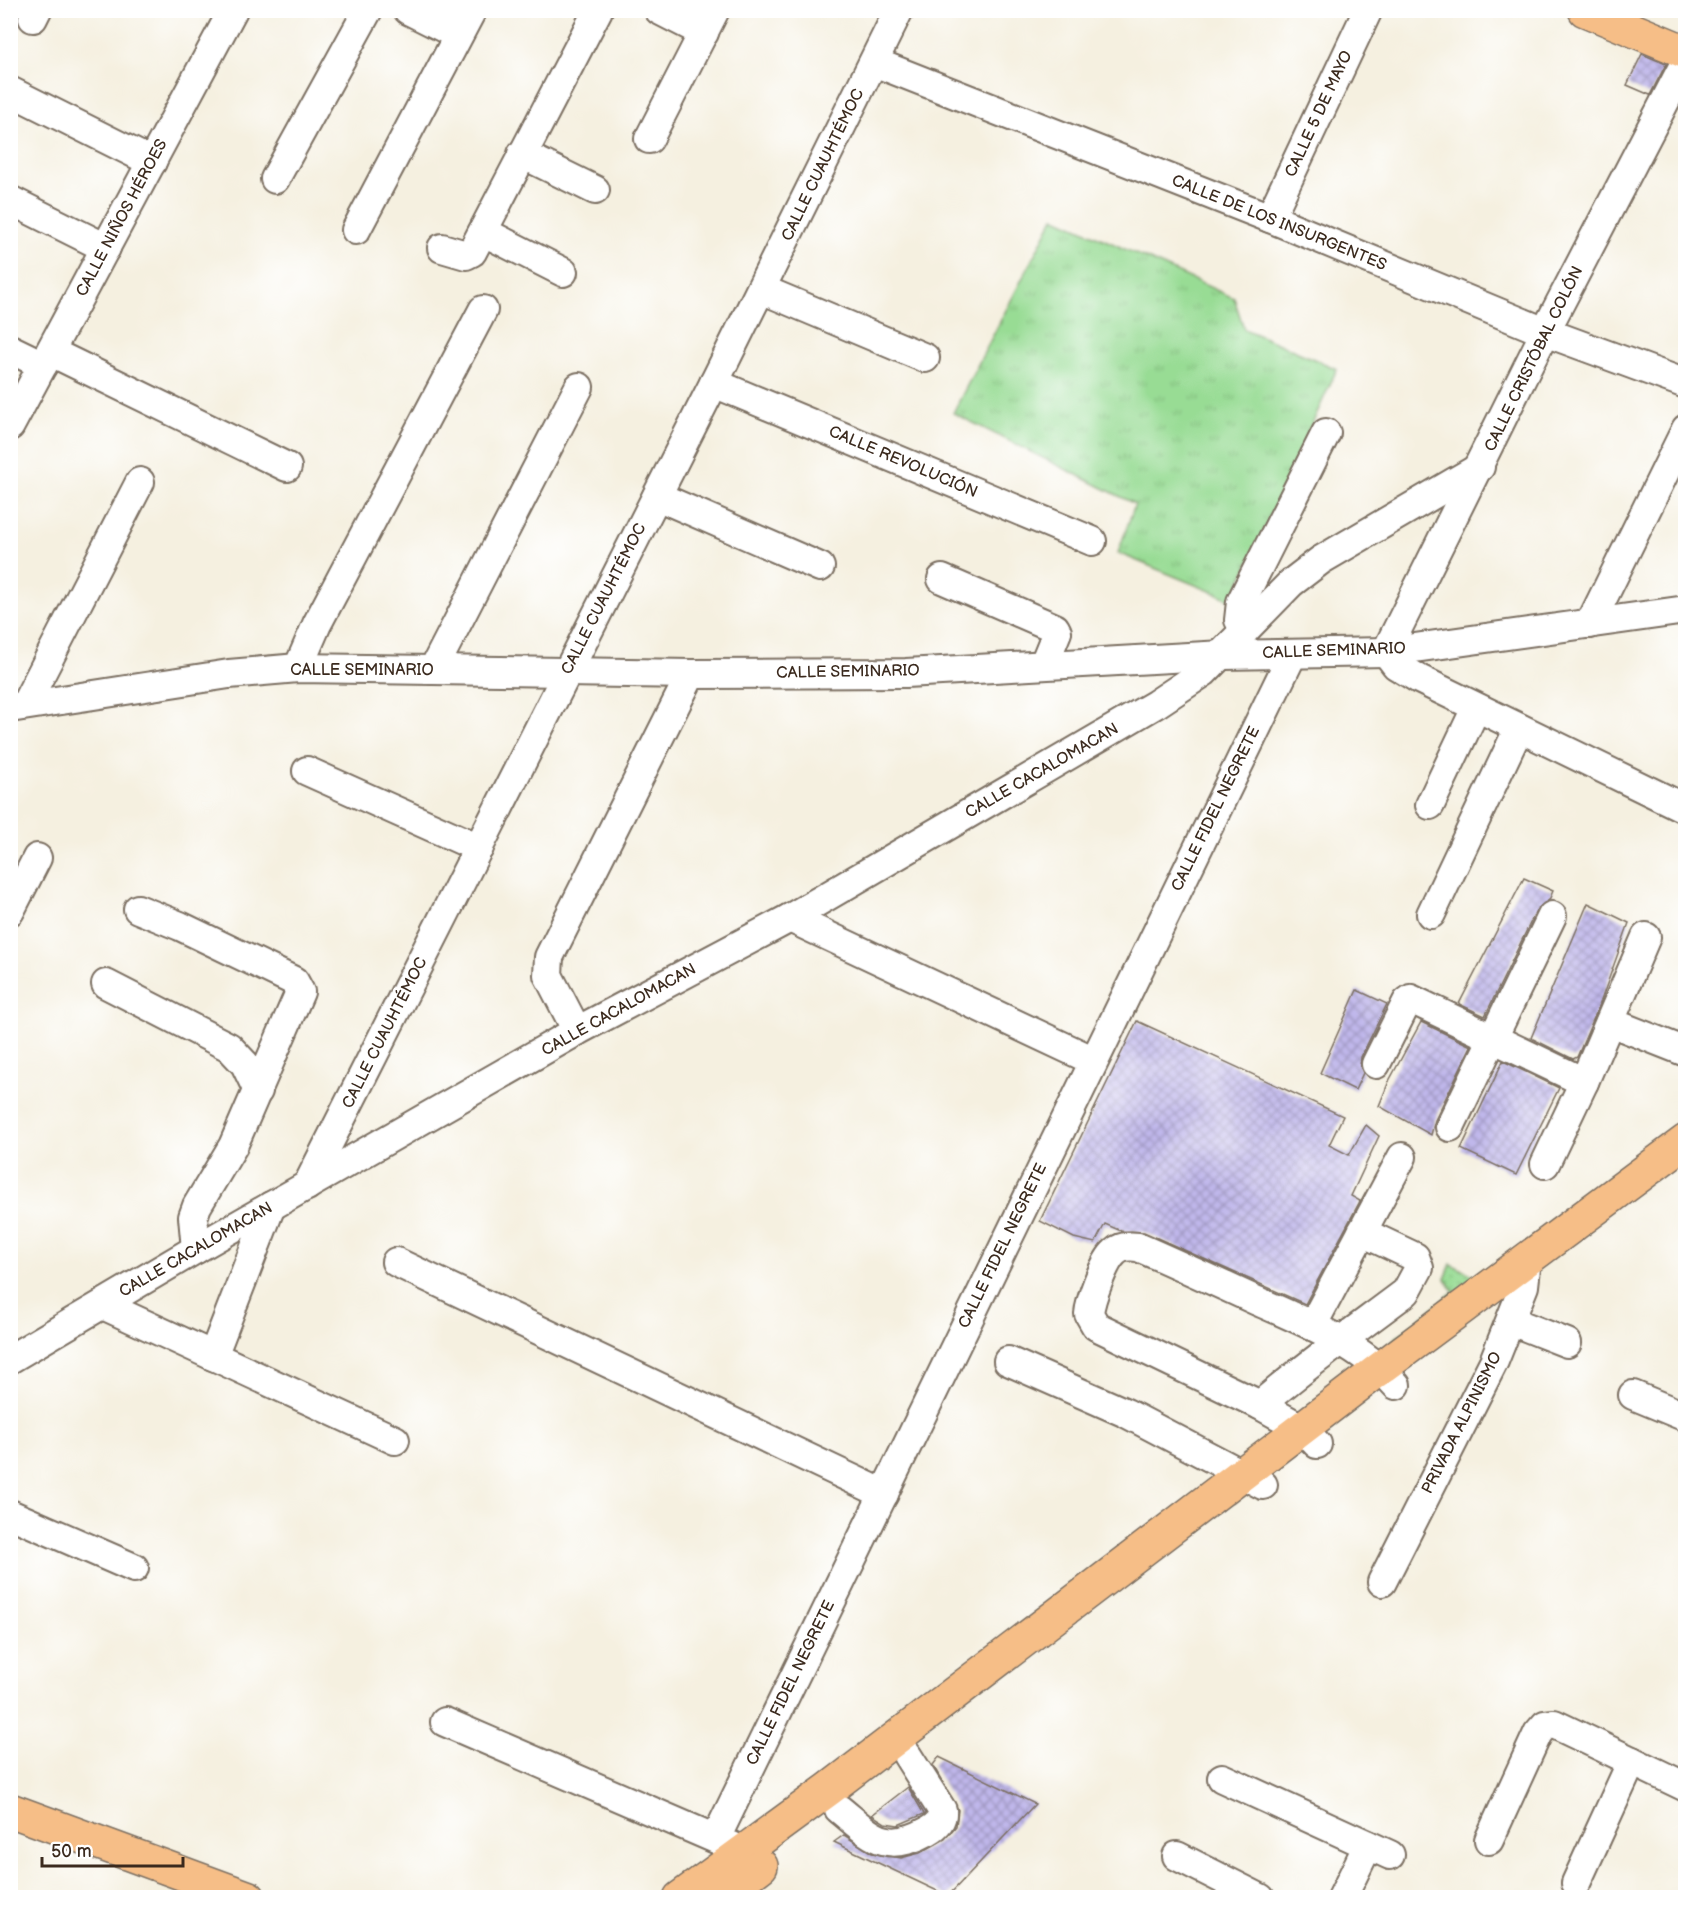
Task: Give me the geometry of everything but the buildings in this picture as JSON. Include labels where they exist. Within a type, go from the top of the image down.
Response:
[{"type":"main road","points":[[1585,10],[1686,52]]},
{"type":"main road","points":[[680,1898],[1252,1480],[1389,1377],[1525,1273],[1686,1141]]},
{"type":"main road","points":[[1525,1273],[1686,1167]]},
{"type":"main road","points":[[719,1898],[740,1852],[839,1809],[1252,1480]]},
{"type":"main road","points":[[10,1810],[249,1898]]},
{"type":"street","name":"CALLE NIÑOS HÉROES","points":[[10,426],[233,10]]},
{"type":"street","points":[[275,179],[368,10]]},
{"type":"street","points":[[356,230],[465,23],[408,10]]},
{"type":"street","points":[[442,248],[469,255],[484,232],[522,154],[598,10]]},
{"type":"street","points":[[649,139],[709,22],[659,10]]},
{"type":"street","name":"CALLE CUAUHTÉMOC","points":[[307,1186],[714,383],[899,10]]},
{"type":"street","name":"CALLE 5 DE MAYO","points":[[1270,218],[1368,10]]},
{"type":"street","name":"CALLE CRISTÓBAL COLÓN","points":[[1222,655],[1291,583],[1321,560],[1480,467],[1545,332],[1686,61]]},
{"type":"street","name":"CALLE DE LOS INSURGENTES","points":[[874,62],[1270,218],[1545,332],[1686,384]]},
{"type":"street","points":[[10,91],[152,162]]},
{"type":"street","points":[[522,154],[596,190]]},
{"type":"street","points":[[10,200],[106,248]]},
{"type":"street","points":[[484,232],[563,272]]},
{"type":"street","points":[[761,289],[925,358]]},
{"type":"street","points":[[298,668],[317,624],[483,310]]},
{"type":"street","points":[[10,349],[47,359],[287,467]]},
{"type":"street","name":"CALLE REVOLUCIÓN","points":[[714,383],[1092,541]]},
{"type":"street","points":[[433,670],[579,387]]},
{"type":"street","points":[[1590,624],[1686,429]]},
{"type":"street","points":[[1245,630],[1239,620],[1241,602],[1326,433]]},
{"type":"street","points":[[1480,467],[1386,652],[1392,661],[1404,670],[1476,708],[1686,809]]},
{"type":"street","points":[[18,706],[140,482]]},
{"type":"street","points":[[657,496],[820,567]]},
{"type":"street","points":[[942,579],[1055,628],[1057,632],[1044,664]]},
{"type":"street","name":"CALLE SEMINARIO","points":[[18,706],[229,674],[298,668],[691,674],[906,673],[1222,655],[1386,652],[1686,610]]},
{"type":"street","name":"CALLE CACALOMACAN","points":[[11,1359],[196,1249],[578,1031],[790,918],[1156,704],[1188,684],[1222,655]]},
{"type":"street","name":"CALLE FIDEL NEGRETE","points":[[740,1852],[884,1494],[1092,1060],[1292,655]]},
{"type":"street","points":[[578,1031],[548,975],[549,957],[691,674]]},
{"type":"street","points":[[1430,805],[1476,708]]},
{"type":"street","points":[[1431,914],[1519,728]]},
{"type":"street","points":[[307,771],[479,848]]},
{"type":"street","points":[[10,911],[37,858]]},
{"type":"street","points":[[138,909],[180,926],[298,985],[298,1000],[233,1146],[197,1206],[193,1217],[196,1249]]},
{"type":"street","points":[[1450,1127],[1495,1039],[1552,916]]},
{"type":"street","points":[[790,918],[1092,1060]]},
{"type":"street","points":[[1545,1164],[1584,1082],[1646,937]]},
{"type":"street","points":[[106,984],[229,1047],[246,1064],[258,1091]]},
{"type":"street","points":[[1376,1064],[1407,1002],[1411,999],[1584,1082]]},
{"type":"street","points":[[1610,1022],[1686,1052]]},
{"type":"street","points":[[1312,1326],[1402,1157]]},
{"type":"street","points":[[213,1356],[271,1206]]},
{"type":"street","points":[[1260,1405],[1295,1375],[1407,1292],[1419,1268],[1415,1257],[1362,1232]]},
{"type":"street","points":[[1310,1436],[1260,1405],[1096,1326],[1090,1320],[1090,1307],[1114,1252],[1123,1247],[1138,1247],[1312,1326],[1340,1342],[1389,1377]]},
{"type":"street","points":[[396,1262],[884,1494]]},
{"type":"street","name":"PRIVADA ALPINISMO","points":[[1382,1582],[1511,1321],[1525,1273]]},
{"type":"street","points":[[103,1305],[395,1440]]},
{"type":"street","points":[[1511,1321],[1567,1343]]},
{"type":"street","points":[[1008,1361],[1126,1413],[1252,1480]]},
{"type":"street","points":[[1633,1395],[1686,1417]]},
{"type":"street","points":[[10,1514],[134,1568]]},
{"type":"street","points":[[445,1722],[740,1852]]},
{"type":"street","points":[[1489,1840],[1538,1732],[1545,1725],[1554,1724],[1686,1786]]},
{"type":"street","points":[[839,1809],[867,1834],[880,1840],[904,1841],[936,1827],[941,1820],[942,1810],[907,1755]]},
{"type":"street","points":[[1576,1883],[1632,1761]]},
{"type":"street","points":[[1222,1778],[1379,1850],[1342,1898]]},
{"type":"street","points":[[1177,1856],[1207,1886],[1260,1898]]},
{"type":"green space","points":[[1054,217],[1234,298],[1244,329],[1337,369],[1232,600],[1118,553],[1135,504],[953,413]]},
{"type":"green space","points":[[1451,1264],[1485,1281],[1372,1357],[1454,1291],[1445,1279]]}]
